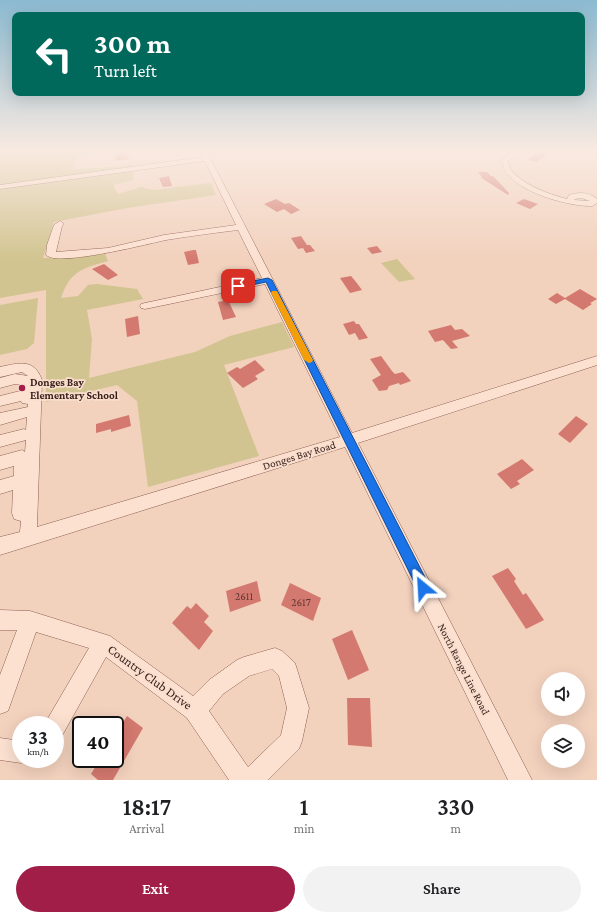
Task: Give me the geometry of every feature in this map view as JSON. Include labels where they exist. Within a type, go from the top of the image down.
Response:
[{"type":"street","name":"North Range Line Road","points":[[221,187],[520,780]]},
{"type":"street","points":[[532,187],[541,192],[570,201]]},
{"type":"street","points":[[60,224],[52,246],[51,255],[68,256],[102,252],[152,242],[164,238],[241,227]]},
{"type":"street","points":[[145,306],[268,280]]},
{"type":"street","name":"Donges Bay Road","points":[[0,546],[349,440],[597,360]]},
{"type":"street","points":[[0,372],[30,368],[34,373],[36,380],[24,539]]},
{"type":"street","points":[[0,383],[15,379],[26,380],[27,383],[21,481],[24,539]]},
{"type":"street","points":[[0,401],[27,394]]},
{"type":"street","points":[[0,419],[26,412]]},
{"type":"street","points":[[0,441],[24,435]]},
{"type":"street","points":[[0,463],[22,457]]},
{"type":"street","points":[[0,487],[21,481]]},
{"type":"street","name":"Country Club Drive","points":[[0,620],[30,620],[103,643],[195,710],[243,780]]},
{"type":"street","points":[[0,703],[30,620]]},
{"type":"street","points":[[61,716],[103,643]]},
{"type":"street","points":[[195,710],[216,687],[244,666],[275,658],[288,670],[298,708],[291,741],[252,780]]},
{"type":"street","points":[[0,749],[12,751]]},
{"type":"shaded area","points":[[0,187],[114,187],[118,194],[140,187],[154,190],[175,187],[213,187],[216,195],[127,208],[54,222],[43,258],[105,254],[108,261],[91,266],[73,276],[61,298],[78,296],[88,285],[97,284],[137,289],[143,299],[87,310],[92,339],[89,378],[195,352],[230,336],[282,322],[294,347],[224,365],[259,456],[148,487],[137,401],[117,385],[46,402],[46,290],[0,298]]},
{"type":"shaded area","points":[[397,259],[415,279],[399,282],[381,263]]},
{"type":"shaded area","points":[[38,298],[34,343],[27,349],[0,355],[0,305]]},
{"type":"building","points":[[496,187],[504,187],[509,193],[508,195]]},
{"type":"building","points":[[276,199],[285,204],[289,203],[300,210],[291,214],[284,209],[277,212],[264,204]]},
{"type":"building","points":[[524,199],[538,204],[530,209],[516,203]]},
{"type":"building","points":[[301,236],[307,245],[310,245],[315,251],[306,253],[303,248],[298,249],[291,238]]},
{"type":"building","points":[[377,246],[382,252],[372,254],[367,248]]},
{"type":"building","points":[[196,250],[199,263],[188,265],[184,252]]},
{"type":"building","points":[[104,264],[118,275],[108,280],[92,269]]},
{"type":"building","points":[[351,276],[362,290],[350,293],[340,278]]},
{"type":"building","points":[[580,289],[597,299],[583,310],[565,299],[556,304],[548,299],[557,293],[565,298]]},
{"type":"building","points":[[228,300],[236,317],[223,320],[218,302]]},
{"type":"building","points":[[138,316],[140,334],[127,337],[125,319]]},
{"type":"building","points":[[354,321],[356,324],[359,324],[368,338],[359,340],[355,333],[349,335],[343,324]]},
{"type":"building","points":[[451,325],[455,330],[462,329],[470,336],[452,341],[458,348],[451,349],[443,340],[435,342],[428,331]]},
{"type":"building","points":[[381,356],[395,374],[403,372],[411,381],[400,385],[399,383],[389,386],[387,390],[379,391],[372,380],[381,375],[370,359]]},
{"type":"building","points":[[255,360],[265,370],[255,376],[258,379],[243,388],[227,373],[237,367],[240,369]]},
{"type":"building","points":[[129,415],[131,426],[111,432],[111,429],[96,433],[96,424]]},
{"type":"building","points":[[576,416],[588,424],[570,443],[558,434]]},
{"type":"building","points":[[522,459],[534,470],[517,481],[520,484],[511,489],[497,474]]},
{"type":"building","points":[[508,568],[516,579],[514,581],[523,595],[526,593],[544,620],[526,629],[492,576]]},
{"type":"building","points":[[257,581],[261,601],[230,612],[226,591]]},
{"type":"building","points":[[290,583],[321,598],[313,621],[281,605]]},
{"type":"building","points":[[196,603],[209,616],[204,622],[213,631],[199,650],[172,623],[187,606],[191,609]]},
{"type":"building","points":[[352,630],[369,670],[348,680],[332,639]]},
{"type":"building","points":[[347,698],[370,698],[372,747],[348,745]]},
{"type":"building","points":[[127,716],[143,728],[124,761],[124,721]]},
{"type":"building","points":[[95,768],[120,768],[113,780],[98,780],[91,774]]},
{"type":"slow traffic","points":[[275,293],[309,360]]},
{"type":"place","name":"Donges Bay Elementary School","points":[[22,388]]},
{"type":"route","points":[[238,286],[268,280],[423,588]]}]
